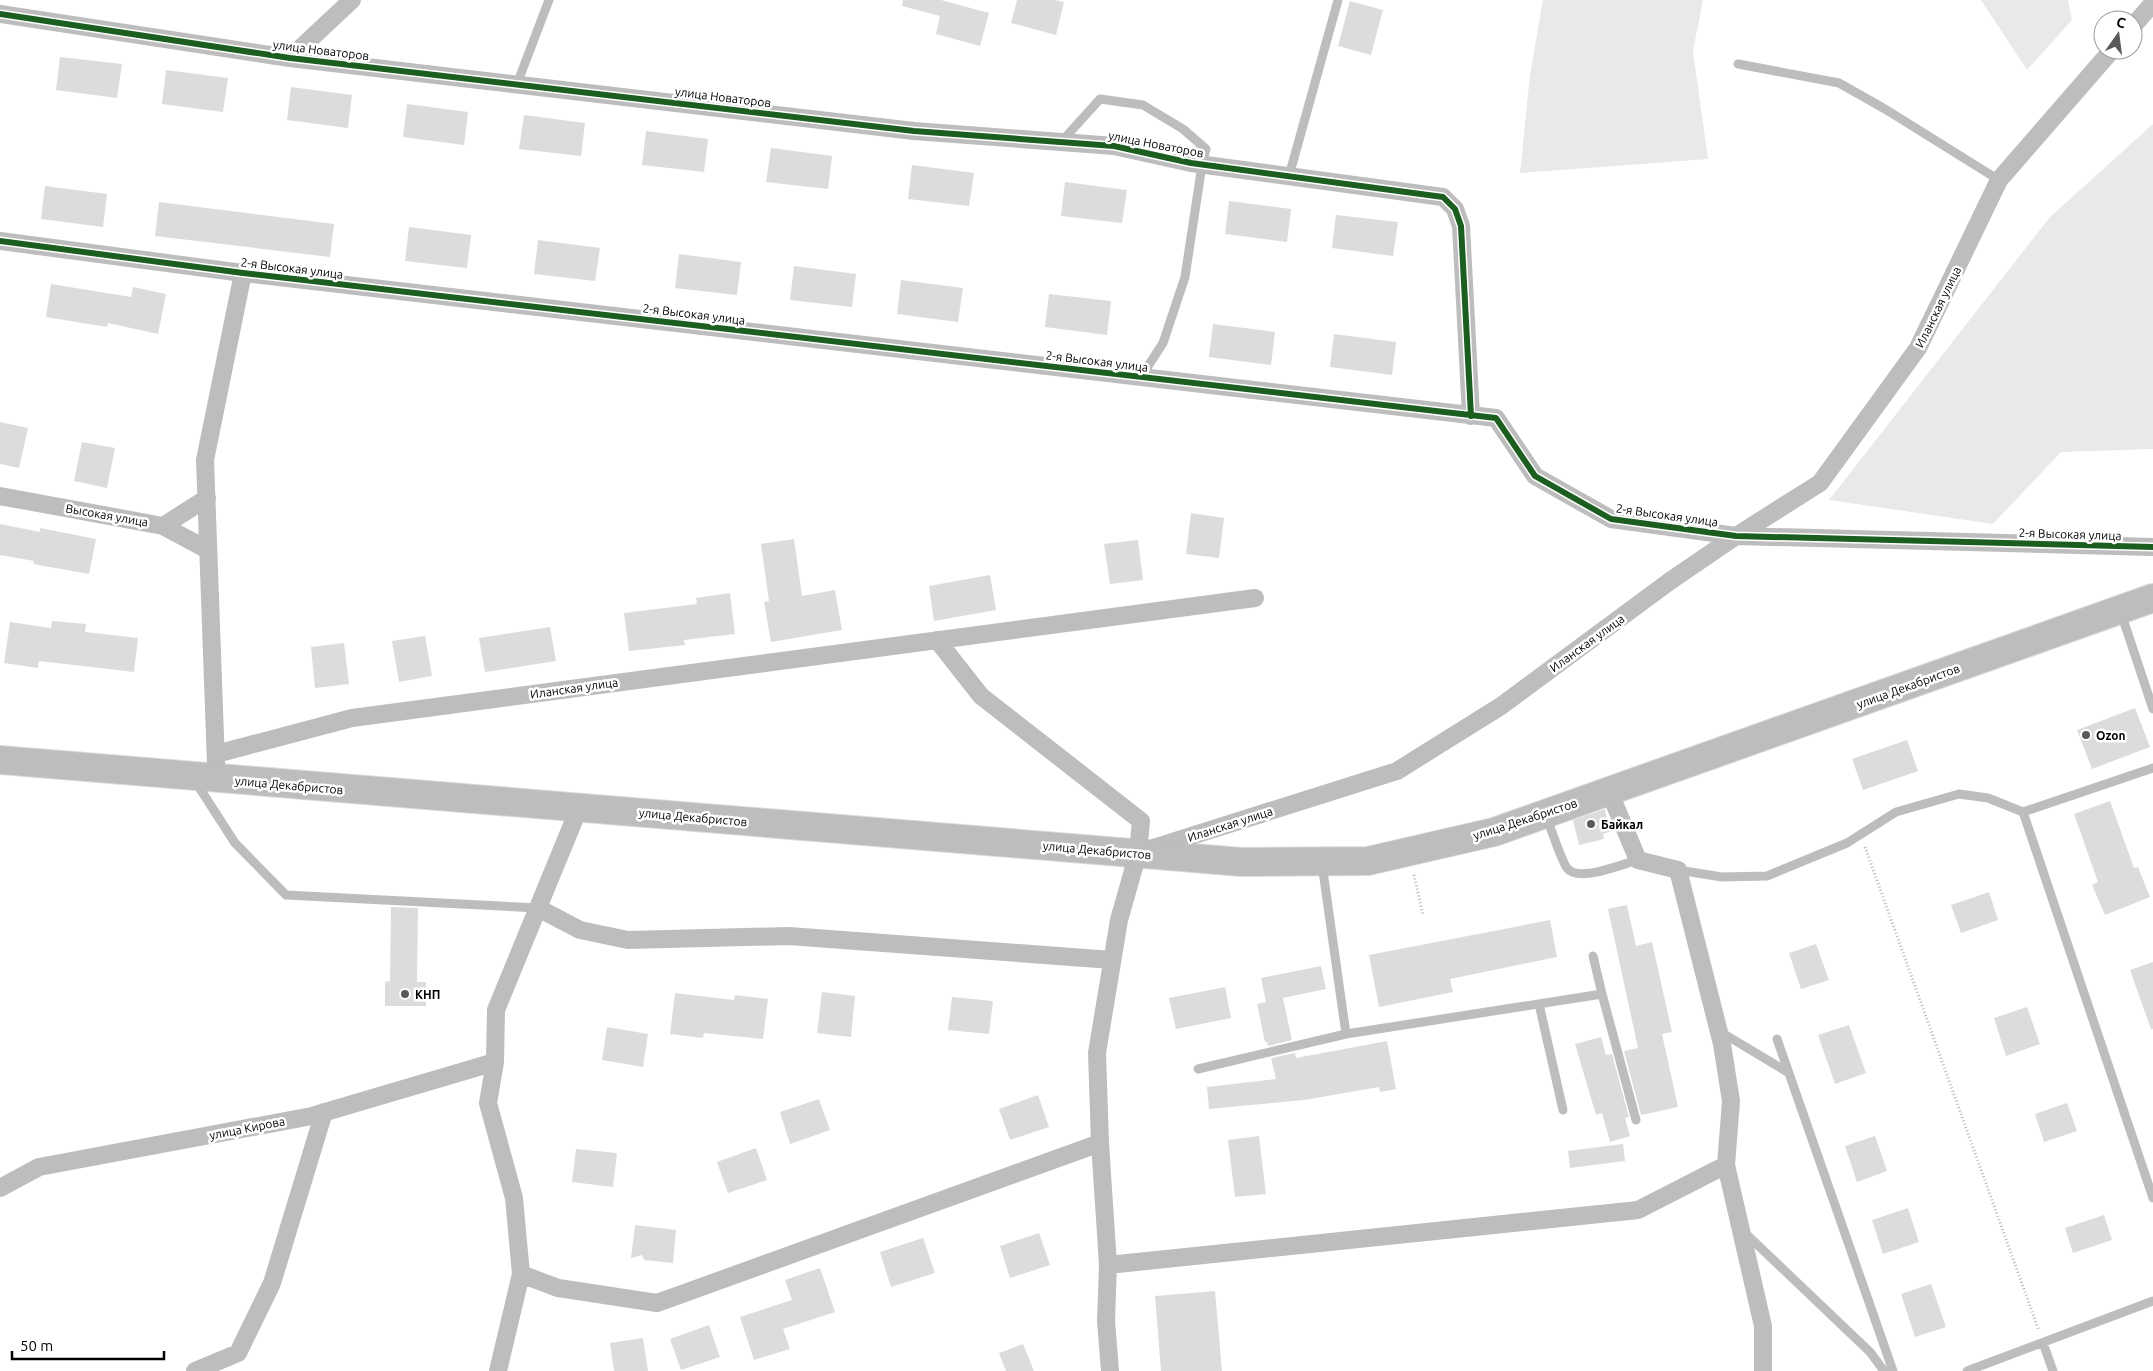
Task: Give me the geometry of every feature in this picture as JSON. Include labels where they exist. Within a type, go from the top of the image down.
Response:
[{"type":"main road","name":"улица Декабристов","points":[[0,760],[208,770],[579,808],[1242,862],[1368,861],[1494,832],[2153,598]]},
{"type":"street","points":[[290,58],[352,0]]},
{"type":"street","points":[[2143,14],[2153,3]]},
{"type":"street","name":"улица Новаторов","points":[[0,14],[290,58],[914,131],[1114,146],[1202,165],[1443,197],[1455,209],[1461,226],[1472,416]]},
{"type":"street","name":"Иланская улица","points":[[1138,853],[1397,771],[1501,706],[1670,582],[1736,536],[1820,483],[1918,348],[1999,180],[2103,60]]},
{"type":"street","name":"2-я Высокая улица","points":[[0,241],[243,273],[1496,418],[1536,476],[1611,519],[1736,536],[2153,547]]},
{"type":"street","points":[[208,770],[208,550],[205,460],[243,273]]},
{"type":"street","name":"Высокая улица","points":[[0,496],[163,526],[208,550]]},
{"type":"street","points":[[163,526],[206,498]]},
{"type":"street","name":"Иланская улица","points":[[208,770],[352,718],[1255,598]]},
{"type":"street","points":[[937,640],[981,696],[1141,821],[1138,853],[1119,920],[1097,1053],[1100,1143],[1108,1265],[1106,1321],[1110,1371]]},
{"type":"street","points":[[1609,791],[1638,860],[1678,870],[1719,1031],[1731,1101],[1726,1165],[1763,1326],[1763,1371]]},
{"type":"street","points":[[498,1371],[521,1274],[514,1198],[488,1103],[495,1062],[496,1010],[579,808]]},
{"type":"street","points":[[538,908],[580,930],[628,940],[789,936],[1112,960]]},
{"type":"street","name":"улица Кирова","points":[[0,1188],[39,1167],[324,1112],[495,1062]]},
{"type":"street","points":[[195,1371],[238,1353],[272,1283],[324,1112]]},
{"type":"street","points":[[521,1274],[558,1288],[657,1303],[1100,1143]]},
{"type":"street","points":[[1108,1265],[1638,1210],[1726,1165]]},
{"type":"lane","points":[[517,84],[549,0]]},
{"type":"lane","points":[[1289,176],[1338,0]]},
{"type":"lane","points":[[1738,64],[1839,83],[1885,109],[1999,180]]},
{"type":"lane","points":[[1062,141],[1100,99],[1143,106],[1183,128],[1206,149],[1185,277],[1163,343],[1141,377]]},
{"type":"lane","points":[[2120,610],[2153,709]]},
{"type":"lane","points":[[1678,870],[1722,877],[1767,876],[1847,843],[1896,812],[1958,794],[1988,798],[2023,812],[2153,768]]},
{"type":"lane","points":[[208,770],[235,843],[286,895],[538,908]]},
{"type":"lane","points":[[2023,812],[2153,1198]]},
{"type":"lane","points":[[1545,814],[1567,868],[1575,874],[1587,874],[1638,860]]},
{"type":"lane","points":[[1322,861],[1346,1034]]},
{"type":"lane","points":[[1593,956],[1636,1120]]},
{"type":"lane","points":[[1198,1069],[1346,1034],[1602,994]]},
{"type":"lane","points":[[1539,1004],[1563,1110]]},
{"type":"lane","points":[[1719,1031],[1789,1073]]},
{"type":"lane","points":[[1777,1039],[1893,1371]]},
{"type":"lane","points":[[1741,1228],[1870,1352],[1884,1371]]},
{"type":"lane","points":[[1967,1371],[2153,1301]]},
{"type":"lane","points":[[2043,1343],[2053,1371]]},
{"type":"path","points":[[1860,835],[2043,1343]]},
{"type":"shaded area","points":[[1543,0],[1703,0],[1693,51],[1708,159],[1520,173],[1530,75]]},
{"type":"shaded area","points":[[1981,0],[2068,0],[2072,20],[2027,70]]},
{"type":"shaded area","points":[[2153,124],[2153,449],[2061,452],[1993,524],[1829,500],[2050,217]]},
{"type":"building","points":[[903,0],[941,0],[989,13],[980,46],[936,34],[940,16],[902,6]]},
{"type":"building","points":[[1017,0],[1055,0],[1064,2],[1056,35],[1011,23]]},
{"type":"building","points":[[1350,1],[1383,10],[1371,55],[1338,46]]},
{"type":"building","points":[[60,57],[122,64],[117,98],[56,90]]},
{"type":"building","points":[[166,70],[228,78],[223,112],[162,104]]},
{"type":"building","points":[[291,87],[352,95],[348,128],[287,120]]},
{"type":"building","points":[[407,104],[468,112],[464,145],[403,137]]},
{"type":"building","points":[[524,115],[585,123],[581,156],[519,149]]},
{"type":"building","points":[[646,131],[708,139],[704,172],[642,165]]},
{"type":"building","points":[[771,148],[832,156],[828,189],[766,182]]},
{"type":"building","points":[[912,165],[974,173],[969,206],[908,199]]},
{"type":"building","points":[[1065,182],[1127,190],[1122,223],[1061,216]]},
{"type":"building","points":[[45,186],[107,194],[103,227],[41,219]]},
{"type":"building","points":[[1229,201],[1291,209],[1287,242],[1225,234]]},
{"type":"building","points":[[159,202],[334,224],[330,257],[155,236]]},
{"type":"building","points":[[1336,215],[1398,222],[1393,256],[1332,248]]},
{"type":"building","points":[[409,227],[471,235],[467,268],[405,261]]},
{"type":"building","points":[[538,240],[600,248],[595,281],[534,274]]},
{"type":"building","points":[[679,254],[741,262],[737,295],[675,288]]},
{"type":"building","points":[[794,266],[856,274],[852,307],[790,300]]},
{"type":"building","points":[[901,280],[963,288],[958,322],[897,314]]},
{"type":"building","points":[[51,284],[131,297],[133,287],[166,294],[158,334],[108,323],[107,327],[46,317]]},
{"type":"building","points":[[1049,294],[1111,301],[1107,335],[1045,327]]},
{"type":"building","points":[[1213,324],[1275,332],[1271,365],[1209,357]]},
{"type":"building","points":[[1334,334],[1396,342],[1392,375],[1330,367]]},
{"type":"building","points":[[0,422],[28,428],[19,468],[0,464]]},
{"type":"building","points":[[82,442],[115,448],[107,488],[74,481]]},
{"type":"building","points":[[1191,513],[1224,518],[1219,558],[1186,554]]},
{"type":"building","points":[[0,524],[40,532],[40,528],[96,539],[89,574],[33,564],[34,561],[0,555]]},
{"type":"building","points":[[794,539],[802,596],[835,590],[842,630],[771,642],[764,602],[769,601],[761,544]]},
{"type":"building","points":[[1138,540],[1143,580],[1110,584],[1104,544]]},
{"type":"building","points":[[990,575],[996,610],[934,621],[929,586]]},
{"type":"building","points":[[730,593],[735,634],[684,640],[685,645],[629,651],[624,613],[697,604],[696,598]]},
{"type":"building","points":[[52,621],[86,624],[85,632],[138,638],[134,672],[39,661],[38,668],[4,663],[10,622],[51,628]]},
{"type":"building","points":[[550,627],[556,661],[485,672],[479,638]]},
{"type":"building","points":[[425,636],[432,676],[399,682],[392,641]]},
{"type":"building","points":[[344,643],[349,684],[315,688],[311,647]]},
{"type":"building","points":[[2135,708],[2150,747],[2092,769],[2077,730]]},
{"type":"building","points":[[1907,740],[1918,771],[1863,790],[1852,759]]},
{"type":"building","points":[[2110,801],[2134,868],[2138,867],[2150,897],[2105,915],[2092,885],[2098,882],[2074,814]]},
{"type":"building","name":"Байкал","points":[[1605,809],[1610,832],[1603,834],[1604,839],[1579,845],[1573,820]]},
{"type":"building","points":[[1989,892],[1998,920],[1961,933],[1951,905]]},
{"type":"building","points":[[1627,905],[1636,946],[1652,942],[1672,1032],[1662,1034],[1678,1107],[1641,1115],[1624,1051],[1638,1048],[1608,909]]},
{"type":"building","points":[[391,907],[418,908],[417,982],[426,982],[426,1006],[385,1006],[385,982],[390,981]]},
{"type":"building","points":[[1550,920],[1557,957],[1450,979],[1453,992],[1379,1007],[1369,955]]},
{"type":"building","points":[[1816,944],[1829,980],[1801,989],[1789,953]]},
{"type":"building","points":[[2153,962],[2153,1029],[2151,1029],[2130,970]]},
{"type":"building","points":[[1321,966],[1326,989],[1283,998],[1292,1040],[1268,1046],[1267,1042],[1265,1042],[1257,1004],[1266,1002],[1261,978]]},
{"type":"building","points":[[1225,987],[1231,1018],[1176,1029],[1169,998]]},
{"type":"building","points":[[822,992],[855,996],[851,1037],[817,1033]]},
{"type":"building","points":[[675,993],[734,1000],[735,995],[768,999],[763,1039],[704,1033],[703,1038],[670,1034]]},
{"type":"building","points":[[952,997],[993,1001],[989,1034],[948,1030]]},
{"type":"building","points":[[2027,1007],[2040,1044],[2006,1056],[1994,1018]]},
{"type":"building","points":[[1849,1025],[1866,1073],[1835,1084],[1818,1035]]},
{"type":"building","points":[[607,1027],[648,1034],[643,1067],[602,1060]]},
{"type":"building","points":[[1601,1037],[1606,1055],[1612,1054],[1629,1117],[1625,1118],[1630,1136],[1610,1142],[1602,1113],[1596,1115],[1575,1044]]},
{"type":"building","points":[[1387,1041],[1396,1089],[1380,1092],[1379,1087],[1304,1100],[1209,1109],[1207,1087],[1276,1079],[1271,1058],[1295,1053],[1296,1058]]},
{"type":"building","points":[[1038,1095],[1049,1127],[1010,1140],[999,1109]]},
{"type":"building","points":[[819,1099],[830,1130],[790,1144],[780,1112]]},
{"type":"building","points":[[2067,1103],[2077,1131],[2044,1142],[2035,1114]]},
{"type":"building","points":[[1259,1136],[1266,1194],[1235,1197],[1228,1140]]},
{"type":"building","points":[[1875,1136],[1887,1171],[1857,1182],[1845,1146]]},
{"type":"building","points":[[1623,1144],[1625,1161],[1570,1168],[1568,1151]]},
{"type":"building","points":[[756,1148],[767,1180],[728,1193],[717,1162]]},
{"type":"building","points":[[576,1149],[617,1153],[613,1187],[572,1182]]},
{"type":"building","points":[[1908,1208],[1919,1242],[1883,1254],[1872,1220]]},
{"type":"building","points":[[2104,1215],[2112,1240],[2073,1253],[2065,1228]]},
{"type":"building","points":[[635,1225],[676,1230],[673,1263],[644,1260],[642,1255],[631,1258]]},
{"type":"building","points":[[1039,1233],[1050,1265],[1010,1278],[1000,1246]]},
{"type":"building","points":[[923,1238],[935,1273],[891,1287],[880,1252]]},
{"type":"building","points":[[820,1268],[835,1312],[783,1329],[790,1349],[754,1360],[740,1317],[792,1300],[785,1280]]},
{"type":"building","points":[[1931,1284],[1946,1327],[1915,1337],[1901,1294]]},
{"type":"building","points":[[1215,1291],[1222,1371],[1161,1371],[1155,1296]]},
{"type":"building","points":[[709,1325],[720,1357],[681,1370],[670,1339]]},
{"type":"building","points":[[643,1338],[648,1371],[614,1371],[610,1343]]},
{"type":"building","points":[[1023,1344],[1034,1371],[1006,1371],[999,1353]]},
{"type":"cycle path","points":[[0,14],[290,58],[914,131],[1114,146],[1191,163],[1443,197],[1455,209],[1461,226],[1471,416]]},
{"type":"cycle path","points":[[0,241],[243,273],[1496,418],[1535,476],[1611,519],[1736,536],[2153,547]]},
{"type":"place","name":"Ozon","points":[[2086,735]]},
{"type":"place","name":"Байкал","points":[[1591,824]]},
{"type":"place","name":"КНП","points":[[405,994]]}]
